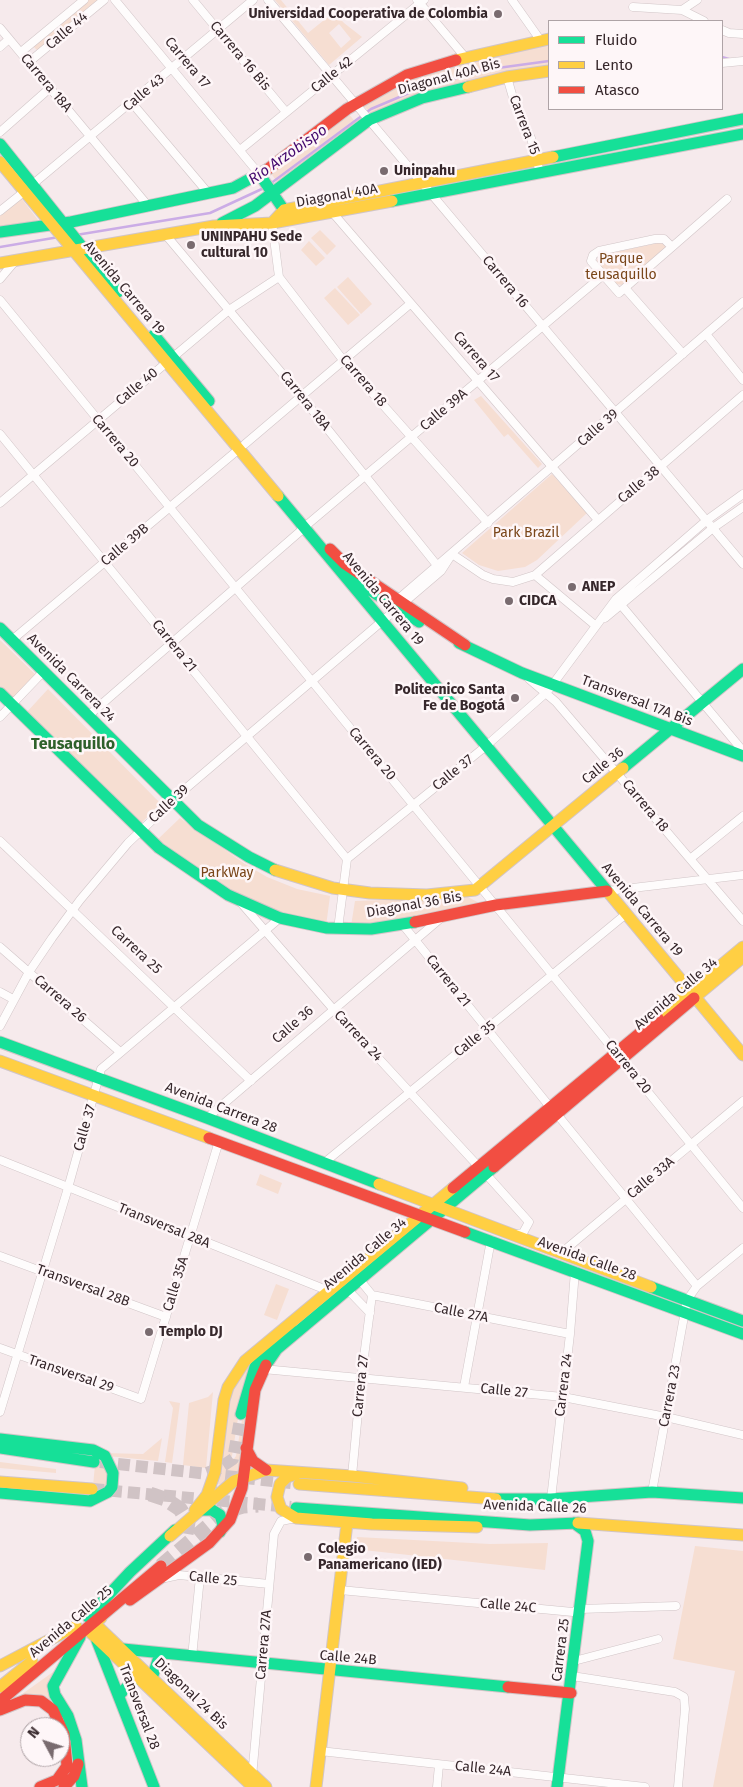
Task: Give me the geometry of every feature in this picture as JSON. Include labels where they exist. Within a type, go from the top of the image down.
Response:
[{"type":"main road","name":"Diagonal 40A Bis","points":[[261,177],[356,104],[407,75],[465,57],[545,40]]},
{"type":"main road","name":"Diagonal 40A Bis","points":[[214,226],[244,212],[368,119],[422,98],[507,77],[548,71]]},
{"type":"main road","name":"Diagonal 40A","points":[[284,210],[743,119]]},
{"type":"main road","name":"Diagonal 40A","points":[[0,263],[75,246],[214,226],[272,223],[743,134]]},
{"type":"main road","name":"Avenida Carrera 19","points":[[0,144],[29,187],[75,246],[341,566],[381,620],[743,1055]]},
{"type":"main road","name":"Avenida Carrera 19","points":[[0,162],[29,187]]},
{"type":"main road","points":[[0,232],[59,225],[149,207],[233,188],[261,177]]},
{"type":"main road","name":"Carrera 17","points":[[261,177],[284,210]]},
{"type":"main road","points":[[272,223],[284,210]]},
{"type":"main road","name":"Transversal 17A Bis","points":[[341,566],[465,645],[550,689],[743,756]]},
{"type":"main road","name":"Avenida Carrera 24","points":[[0,628],[172,802],[198,825],[249,858],[284,874],[343,891]]},
{"type":"main road","name":"Calle 36","points":[[481,886],[743,670]]},
{"type":"main road","points":[[0,693],[140,831],[199,878],[241,902],[280,918],[315,927],[338,929]]},
{"type":"main road","name":"Diagonal 36 Bis","points":[[343,891],[427,895],[469,892],[481,886]]},
{"type":"main road","name":"Diagonal 36 Bis","points":[[338,929],[362,930],[403,925],[496,905],[607,891]]},
{"type":"main road","name":"Avenida Calle 34","points":[[87,1627],[130,1572],[192,1514],[211,1487],[215,1472],[224,1400],[235,1374],[256,1350],[290,1325],[329,1290],[436,1208],[482,1170],[693,994],[743,947]]},
{"type":"main road","name":"Avenida Calle 34","points":[[693,994],[743,958]]},
{"type":"main road","name":"Avenida Carrera 28","points":[[0,1042],[207,1118],[436,1208]]},
{"type":"main road","points":[[0,1061],[425,1216]]},
{"type":"main road","name":"Avenida Calle 28","points":[[436,1208],[560,1254],[686,1305],[743,1334]]},
{"type":"main road","name":"Avenida Calle 34","points":[[87,1627],[158,1581],[219,1534],[230,1520],[237,1506],[244,1476],[252,1402],[262,1369],[282,1343],[359,1279],[425,1216]]},
{"type":"main road","name":"Avenida Calle 28","points":[[425,1216],[575,1271],[686,1305],[743,1320]]},
{"type":"main road","points":[[241,1414],[255,1367],[272,1342],[290,1325]]},
{"type":"main road","points":[[0,1439],[93,1450],[105,1456],[109,1461],[113,1478],[108,1492],[90,1501],[0,1492]]},
{"type":"main road","points":[[0,1448],[94,1462]]},
{"type":"main road","points":[[246,1448],[253,1461],[266,1470],[299,1479]]},
{"type":"main road","points":[[170,1536],[244,1476],[266,1470]]},
{"type":"main road","points":[[530,1525],[468,1528],[347,1523],[281,1509],[277,1496],[283,1480],[352,1476],[551,1499]]},
{"type":"main road","name":"Avenida Calle 26","points":[[299,1479],[501,1499],[551,1499],[652,1492],[743,1498]]},
{"type":"main road","points":[[0,1482],[92,1489]]},
{"type":"main road","points":[[201,1510],[212,1510],[220,1515],[223,1525],[219,1534]]},
{"type":"main road","name":"Avenida Calle 26","points":[[296,1513],[530,1525],[574,1522],[743,1536]]},
{"type":"main road","name":"Carrera 25","points":[[558,1782],[571,1693],[588,1542],[585,1531],[574,1522]]},
{"type":"main road","points":[[316,1787],[347,1523]]},
{"type":"main road","name":"Avenida Calle 25","points":[[0,1701],[158,1564]]},
{"type":"main road","points":[[0,1666],[87,1627]]},
{"type":"main road","points":[[82,1787],[78,1752],[71,1723],[54,1695],[53,1686],[87,1627]]},
{"type":"main road","name":"Avenida Calle 25","points":[[0,1687],[87,1627]]},
{"type":"main road","name":"Diagonal 24 Bis","points":[[87,1627],[123,1650],[266,1787]]},
{"type":"main road","name":"Diagonal 24 Bis","points":[[87,1627],[252,1786]]},
{"type":"main road","name":"Transversal 28","points":[[87,1627],[119,1695],[154,1787]]},
{"type":"main road","name":"Calle 24B","points":[[123,1650],[571,1693]]},
{"type":"main road","points":[[152,1678],[160,1654]]},
{"type":"main road","points":[[119,1695],[137,1677]]},
{"type":"main road","points":[[0,1710],[26,1700],[36,1700],[53,1710],[64,1734],[67,1766],[57,1780],[40,1787]]},
{"type":"main road","points":[[64,1787],[76,1770],[78,1752]]},
{"type":"street","name":"Calle 44","points":[[21,52],[84,0]]},
{"type":"street","name":"Calle 44","points":[[29,62],[104,0]]},
{"type":"street","name":"Carrera 17","points":[[115,0],[261,177]]},
{"type":"street","name":"Carrera 16 Bis","points":[[193,0],[286,112]]},
{"type":"street","name":"Calle 43","points":[[0,211],[132,103],[253,0]]},
{"type":"street","name":"Carrera 16","points":[[268,0],[743,564]]},
{"type":"street","points":[[512,0],[545,40]]},
{"type":"street","points":[[682,10],[696,0]]},
{"type":"street","name":"Calle 42","points":[[240,150],[420,1]]},
{"type":"street","points":[[420,1],[465,57]]},
{"type":"street","points":[[633,7],[682,10],[702,20]]},
{"type":"street","name":"Carrera 18A","points":[[0,28],[149,207]]},
{"type":"street","points":[[723,30],[743,34]]},
{"type":"street","points":[[0,47],[10,39]]},
{"type":"street","points":[[723,63],[743,61]]},
{"type":"street","name":"Carrera 15","points":[[507,77],[516,108],[532,138],[540,173]]},
{"type":"street","points":[[0,132],[50,88]]},
{"type":"street","points":[[132,103],[209,194]]},
{"type":"street","points":[[672,247],[667,241],[655,239],[602,250],[591,258],[592,265],[619,293],[625,288],[672,247],[727,199]]},
{"type":"street","name":"Carrera 17","points":[[332,212],[598,520]]},
{"type":"street","points":[[272,223],[278,277]]},
{"type":"street","name":"Carrera 18A","points":[[165,234],[302,396],[439,568]]},
{"type":"street","points":[[0,279],[16,260]]},
{"type":"street","name":"Calle 39A","points":[[88,716],[306,526],[602,276]]},
{"type":"street","name":"Calle 40","points":[[0,503],[229,310],[278,277]]},
{"type":"street","name":"Carrera 18","points":[[278,277],[343,360],[488,523]]},
{"type":"street","points":[[625,288],[684,354]]},
{"type":"street","name":"Carrera 20","points":[[0,300],[743,1208]]},
{"type":"street","name":"Calle 39","points":[[0,1026],[29,972],[72,911],[104,870],[140,831],[381,620],[452,554],[743,302]]},
{"type":"street","name":"Calle 39B","points":[[12,640],[410,304]]},
{"type":"street","points":[[706,334],[743,380]]},
{"type":"street","name":"Calle 38","points":[[535,575],[743,395]]},
{"type":"street","name":"Carrera 21","points":[[0,434],[348,860]]},
{"type":"street","name":"Calle 37","points":[[348,860],[486,746],[550,689],[596,626],[660,559],[706,520],[743,494]]},
{"type":"street","name":"Calle 37","points":[[619,602],[713,528],[743,507]]},
{"type":"street","points":[[452,554],[483,575],[493,579],[513,582],[535,575],[596,626]]},
{"type":"street","points":[[660,559],[666,566]]},
{"type":"street","points":[[619,602],[743,751]]},
{"type":"street","points":[[0,717],[44,672]]},
{"type":"street","name":"Carrera 18","points":[[550,689],[618,774],[743,921]]},
{"type":"street","points":[[690,859],[743,816]]},
{"type":"street","name":"Carrera 25","points":[[0,841],[250,1081]]},
{"type":"street","points":[[338,929],[348,860]]},
{"type":"street","points":[[607,891],[743,875]]},
{"type":"street","name":"Carrera 24","points":[[241,902],[334,1010],[528,1222],[524,1233],[510,1236]]},
{"type":"street","name":"Calle 35","points":[[324,1163],[626,914]]},
{"type":"street","name":"Calle 36","points":[[207,1118],[444,916]]},
{"type":"street","name":"Calle 37","points":[[0,1412],[68,1188],[101,1069],[173,1006],[280,918]]},
{"type":"street","name":"Carrera 21","points":[[403,925],[696,1286]]},
{"type":"street","name":"Carrera 26","points":[[0,947],[120,1051]]},
{"type":"street","points":[[0,992],[14,999]]},
{"type":"street","name":"Calle 33A","points":[[560,1254],[743,1101]]},
{"type":"street","name":"Calle 35A","points":[[141,1399],[219,1141]]},
{"type":"street","name":"Transversal 28A","points":[[0,1160],[329,1290]]},
{"type":"street","points":[[464,1387],[491,1240]]},
{"type":"street","points":[[686,1305],[696,1286],[743,1248]]},
{"type":"street","name":"Transversal 28B","points":[[0,1256],[166,1317]]},
{"type":"street","name":"Carrera 24","points":[[551,1499],[570,1334],[575,1271]]},
{"type":"street","points":[[359,1279],[372,1295]]},
{"type":"street","points":[[347,1288],[370,1313]]},
{"type":"street","name":"Calle 27A","points":[[372,1295],[570,1334]]},
{"type":"street","name":"Carrera 27","points":[[352,1476],[361,1380],[372,1295]]},
{"type":"street","name":"Carrera 23","points":[[652,1492],[686,1305]]},
{"type":"street","name":"Transversal 29","points":[[0,1348],[141,1399]]},
{"type":"street","name":"Calle 27","points":[[262,1369],[361,1380],[464,1387],[563,1397],[666,1417],[743,1435]]},
{"type":"street","name":"Carrera 27A","points":[[252,1786],[275,1528],[296,1513]]},
{"type":"street","name":"Calle 25","points":[[158,1581],[177,1575],[269,1584]]},
{"type":"street","points":[[192,1657],[200,1577]]},
{"type":"street","name":"Calle 24C","points":[[340,1590],[573,1612],[580,1609],[676,1606]]},
{"type":"street","points":[[574,1661],[658,1639]]},
{"type":"street","points":[[572,1676],[675,1692],[684,1697],[685,1709],[678,1787]]},
{"type":"street","name":"Calle 24A","points":[[320,1750],[558,1782],[645,1787]]},
{"type":"street","points":[[437,1787],[439,1765]]},
{"type":"green space","points":[[88,0],[98,0],[38,51],[33,46]]},
{"type":"green space","points":[[275,0],[281,0],[308,33],[334,12],[344,23],[362,37],[329,65]],"holes":[[[339,24],[351,39],[341,48],[329,33]]]},
{"type":"green space","points":[[548,41],[548,67],[512,71],[436,89],[372,114],[362,104],[403,80],[441,67]]},
{"type":"green space","points":[[348,113],[357,124],[278,183],[270,172]]},
{"type":"green space","points":[[21,198],[38,220],[0,228],[0,216]]},
{"type":"green space","points":[[320,230],[336,246],[327,255],[311,238]]},
{"type":"green space","points":[[309,241],[325,258],[316,266],[301,250]]},
{"type":"green space","name":"Parque teusaquillo","points":[[658,243],[665,244],[668,248],[623,285],[616,284],[597,263],[601,255]]},
{"type":"green space","points":[[348,277],[372,304],[361,314],[337,287]]},
{"type":"green space","points":[[335,288],[360,315],[348,325],[324,298]]},
{"type":"green space","points":[[481,396],[542,464],[538,468],[508,434],[504,437],[474,400]]},
{"type":"green space","name":"Park Brazil","points":[[552,474],[587,513],[537,560],[525,567],[498,571],[479,565],[462,553]]},
{"type":"green space","points":[[0,640],[36,675],[13,699],[0,686]]},
{"type":"green space","points":[[48,689],[161,804],[139,825],[26,713]]},
{"type":"green space","name":"ParkWay","points":[[180,818],[245,864],[267,877],[297,889],[330,896],[326,926],[303,921],[228,894],[156,841]]},
{"type":"green space","points":[[468,897],[481,904],[400,923],[351,926],[355,901]]},
{"type":"green space","points":[[260,1174],[282,1183],[278,1194],[256,1185]]},
{"type":"green space","points":[[276,1284],[289,1289],[277,1320],[264,1315]]},
{"type":"green space","points":[[263,1349],[239,1412],[232,1456],[223,1465],[230,1464],[236,1456],[245,1402],[265,1360],[241,1475],[227,1485],[216,1484],[225,1404],[238,1375]]},
{"type":"green space","points":[[213,1392],[206,1468],[183,1465],[189,1403],[208,1397]]},
{"type":"green space","points":[[169,1401],[180,1403],[172,1463],[165,1462],[173,1408]]},
{"type":"green space","points":[[162,1438],[158,1461],[107,1456],[104,1453],[143,1454]]},
{"type":"green space","points":[[96,1453],[107,1461],[110,1486],[92,1498]]},
{"type":"green space","points":[[0,1462],[56,1469],[56,1473],[0,1468]]},
{"type":"green space","points":[[357,1537],[490,1544],[548,1543],[545,1570],[354,1549]]},
{"type":"green space","points":[[695,1546],[743,1551],[743,1787],[713,1787],[735,1671],[673,1659]]},
{"type":"green space","points":[[60,1667],[52,1702],[18,1697]]},
{"type":"waterway","points":[[723,57],[729,59]]},
{"type":"waterway","name":"Río Arzobispo","points":[[270,184],[371,109],[416,90],[483,70],[548,61]]},
{"type":"waterway","name":"Río Arzobispo","points":[[76,235],[210,213],[264,188]]},
{"type":"waterway","name":"Río Arzobispo","points":[[0,247],[59,237]]},
{"type":"tunnel","points":[[207,1473],[218,1469],[233,1459],[241,1414]]},
{"type":"tunnel","points":[[100,1462],[299,1484]]},
{"type":"tunnel","points":[[92,1489],[291,1507]]},
{"type":"tunnel","points":[[150,1494],[165,1499],[180,1509],[188,1522],[186,1534]]},
{"type":"tunnel","points":[[161,1566],[226,1511],[243,1506],[258,1505]]},
{"type":"traffic: fast","points":[[222,223],[255,206],[369,120],[422,98],[468,87]]},
{"type":"traffic: fast","points":[[553,157],[743,119]]},
{"type":"traffic: fast","points":[[392,201],[743,134]]},
{"type":"traffic: fast","points":[[0,144],[118,292]]},
{"type":"traffic: fast","points":[[0,232],[71,222],[233,188],[268,169]]},
{"type":"traffic: fast","points":[[260,175],[284,210]]},
{"type":"traffic: fast","points":[[154,335],[209,401]]},
{"type":"traffic: fast","points":[[278,496],[609,893]]},
{"type":"traffic: fast","points":[[348,576],[419,622]]},
{"type":"traffic: fast","points":[[0,628],[198,825],[249,857],[275,870]]},
{"type":"traffic: fast","points":[[459,643],[522,673],[743,756]]},
{"type":"traffic: fast","points":[[623,768],[743,669]]},
{"type":"traffic: fast","points":[[0,693],[159,848],[228,895],[280,918],[327,928],[371,929],[415,922]]},
{"type":"traffic: fast","points":[[0,1042],[379,1184]]},
{"type":"traffic: fast","points":[[266,1365],[277,1349],[494,1167]]},
{"type":"traffic: fast","points":[[465,1232],[743,1334]]},
{"type":"traffic: fast","points":[[651,1287],[743,1321]]},
{"type":"traffic: fast","points":[[241,1414],[255,1367],[272,1342],[290,1325]]},
{"type":"traffic: fast","points":[[0,1439],[93,1450],[105,1456],[113,1473],[112,1487],[108,1492],[90,1501],[0,1493]]},
{"type":"traffic: fast","points":[[0,1448],[94,1462]]},
{"type":"traffic: fast","points":[[496,1499],[551,1499],[652,1492],[743,1498]]},
{"type":"traffic: fast","points":[[296,1508],[530,1525],[578,1523]]},
{"type":"traffic: fast","points":[[201,1510],[212,1510],[220,1515],[223,1525],[220,1532]]},
{"type":"traffic: fast","points":[[557,1787],[588,1541],[585,1531],[574,1523]]},
{"type":"traffic: fast","points":[[88,1617],[130,1572],[175,1530]]},
{"type":"traffic: fast","points":[[80,1637],[53,1686],[55,1695],[68,1716],[76,1740],[82,1787]]},
{"type":"traffic: fast","points":[[97,1641],[154,1787]]},
{"type":"traffic: fast","points":[[123,1649],[508,1687]]},
{"type":"traffic: fast","points":[[152,1678],[160,1654]]},
{"type":"traffic: fast","points":[[119,1695],[137,1677]]},
{"type":"traffic: slow","points":[[456,60],[548,39]]},
{"type":"traffic: slow","points":[[468,87],[507,77],[548,71]]},
{"type":"traffic: slow","points":[[272,223],[284,210],[553,157]]},
{"type":"traffic: slow","points":[[0,162],[278,496]]},
{"type":"traffic: slow","points":[[0,263],[214,226],[272,223],[392,201]]},
{"type":"traffic: slow","points":[[275,870],[333,888],[370,893],[427,895],[475,890],[623,768]]},
{"type":"traffic: slow","points":[[609,893],[743,1055]]},
{"type":"traffic: slow","points":[[658,1018],[743,947]]},
{"type":"traffic: slow","points":[[694,998],[743,957]]},
{"type":"traffic: slow","points":[[0,1061],[209,1138]]},
{"type":"traffic: slow","points":[[379,1184],[651,1287]]},
{"type":"traffic: slow","points":[[195,1510],[207,1495],[215,1472],[224,1400],[228,1387],[245,1361],[453,1188]]},
{"type":"traffic: slow","points":[[170,1536],[234,1481],[266,1470],[352,1476],[462,1488]]},
{"type":"traffic: slow","points":[[296,1474],[287,1477],[280,1484],[277,1497],[281,1509],[296,1518],[372,1524],[477,1527]]},
{"type":"traffic: slow","points":[[0,1482],[92,1489]]},
{"type":"traffic: slow","points":[[299,1484],[496,1499]]},
{"type":"traffic: slow","points":[[316,1787],[347,1523]]},
{"type":"traffic: slow","points":[[578,1523],[743,1535]]},
{"type":"traffic: slow","points":[[101,1618],[94,1623],[266,1787]]},
{"type":"traffic: slow","points":[[0,1666],[76,1626]]},
{"type":"traffic: slow","points":[[87,1629],[253,1787]]},
{"type":"traffic: slow","points":[[0,1687],[32,1661]]},
{"type":"traffic: jam","points":[[268,169],[347,109],[407,75],[456,60]]},
{"type":"traffic: jam","points":[[330,549],[345,564],[465,645]]},
{"type":"traffic: jam","points":[[415,922],[496,905],[607,891]]},
{"type":"traffic: jam","points":[[494,1167],[694,998]]},
{"type":"traffic: jam","points":[[453,1188],[658,1018]]},
{"type":"traffic: jam","points":[[209,1138],[465,1232]]},
{"type":"traffic: jam","points":[[130,1600],[209,1543],[230,1520],[242,1488],[255,1390],[266,1365]]},
{"type":"traffic: jam","points":[[246,1448],[253,1461],[266,1470]]},
{"type":"traffic: jam","points":[[0,1701],[161,1566]]},
{"type":"traffic: jam","points":[[508,1687],[571,1693]]},
{"type":"traffic: jam","points":[[0,1710],[25,1700],[41,1701],[53,1710],[64,1734],[67,1766],[57,1780],[40,1787]]},
{"type":"traffic: jam","points":[[64,1787],[74,1776],[78,1764]]},
{"type":"place","name":"Universidad Cooperativa de Colombia","points":[[498,14]]},
{"type":"place","name":"Uninpahu","points":[[384,171]]},
{"type":"place","name":"UNINPAHU Sede cultural 10","points":[[191,245]]},
{"type":"place","name":"ANEP","points":[[572,587]]},
{"type":"place","name":"CIDCA","points":[[509,601]]},
{"type":"place","name":"Politecnico Santa Fe de Bogotá","points":[[515,698]]},
{"type":"place","name":"Templo DJ","points":[[149,1332]]},
{"type":"place","name":"Colegio Panamericano (IED)","points":[[308,1557]]},
{"type":"district","name":"Teusaquillo","points":[[73,745]]}]
